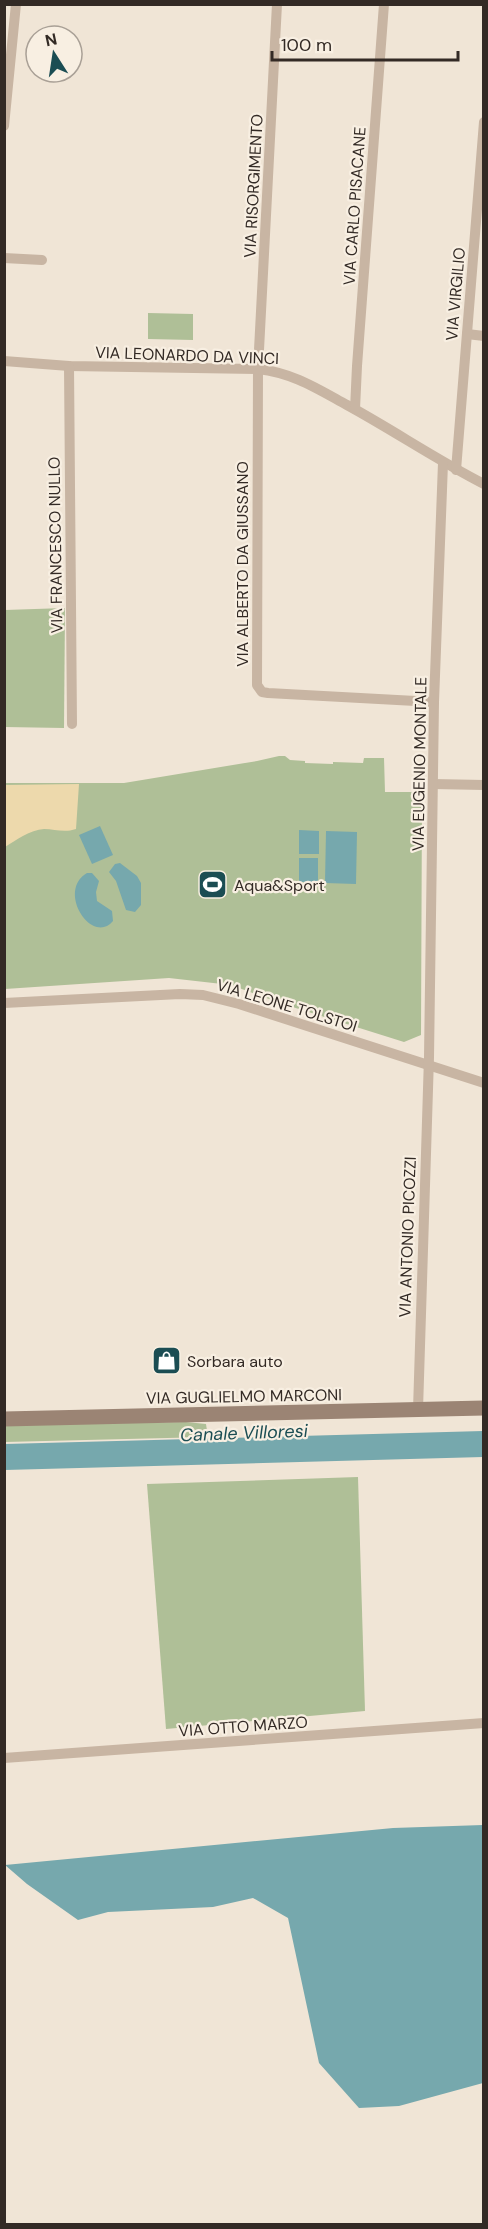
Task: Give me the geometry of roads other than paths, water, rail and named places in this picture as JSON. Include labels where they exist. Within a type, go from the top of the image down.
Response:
[{"type":"street","points":[[4,126],[16,4]]},
{"type":"street","name":"VIA RISORGIMENTO","points":[[258,369],[277,4]]},
{"type":"street","name":"VIA CARLO PISACANE","points":[[355,409],[384,4]]},
{"type":"street","name":"VIA VIRGILIO","points":[[456,470],[483,122]]},
{"type":"street","points":[[4,258],[42,260]]},
{"type":"street","points":[[467,334],[483,336]]},
{"type":"street","name":"VIA LEONARDO DA VINCI","points":[[4,361],[69,366],[276,371],[298,378],[355,409],[443,463],[483,484]]},
{"type":"street","name":"VIA FRANCESCO NULLO","points":[[69,366],[72,724]]},
{"type":"street","name":"VIA ALBERTO DA GIUSSANO","points":[[258,369],[257,685],[259,689],[268,693],[434,702]]},
{"type":"street","name":"VIA EUGENIO MONTALE","points":[[427,1065],[434,702],[443,463]]},
{"type":"street","points":[[433,784],[483,785]]},
{"type":"street","name":"VIA LEONE TOLSTOI","points":[[4,1003],[156,994],[203,995],[239,1004],[483,1083]]},
{"type":"street","name":"VIA ANTONIO PICOZZI","points":[[418,1410],[427,1065]]},
{"type":"street","name":"VIA GUGLIELMO MARCONI","points":[[4,1419],[483,1408]]},
{"type":"street","name":"VIA OTTO MARZO","points":[[4,1758],[483,1723]]},
{"type":"water","points":[[100,826],[113,855],[92,864],[79,835]]},
{"type":"water","points":[[299,830],[319,831],[319,854],[299,854]]},
{"type":"water","points":[[326,831],[357,832],[356,884],[325,883]]},
{"type":"water","points":[[299,858],[318,858],[318,882],[299,882]]},
{"type":"water","points":[[120,863],[137,876],[141,883],[141,905],[135,912],[126,910],[116,881],[109,872],[115,864]]},
{"type":"water","points":[[87,873],[92,873],[99,881],[96,892],[97,901],[112,911],[113,921],[105,927],[96,927],[87,922],[76,903],[75,892],[78,881]]},
{"type":"water","name":"Canale Villoresi","points":[[483,1431],[483,1457],[5,1470],[5,1444]]},
{"type":"water","points":[[483,1825],[483,2083],[399,2106],[359,2108],[319,2063],[288,1918],[253,1898],[213,1907],[108,1912],[78,1920],[27,1884],[5,1865],[393,1828]]},
{"type":"place","name":"Aqua&Sport","points":[[213,885]]},
{"type":"place","name":"Sorbara auto","points":[[166,1361]]}]
